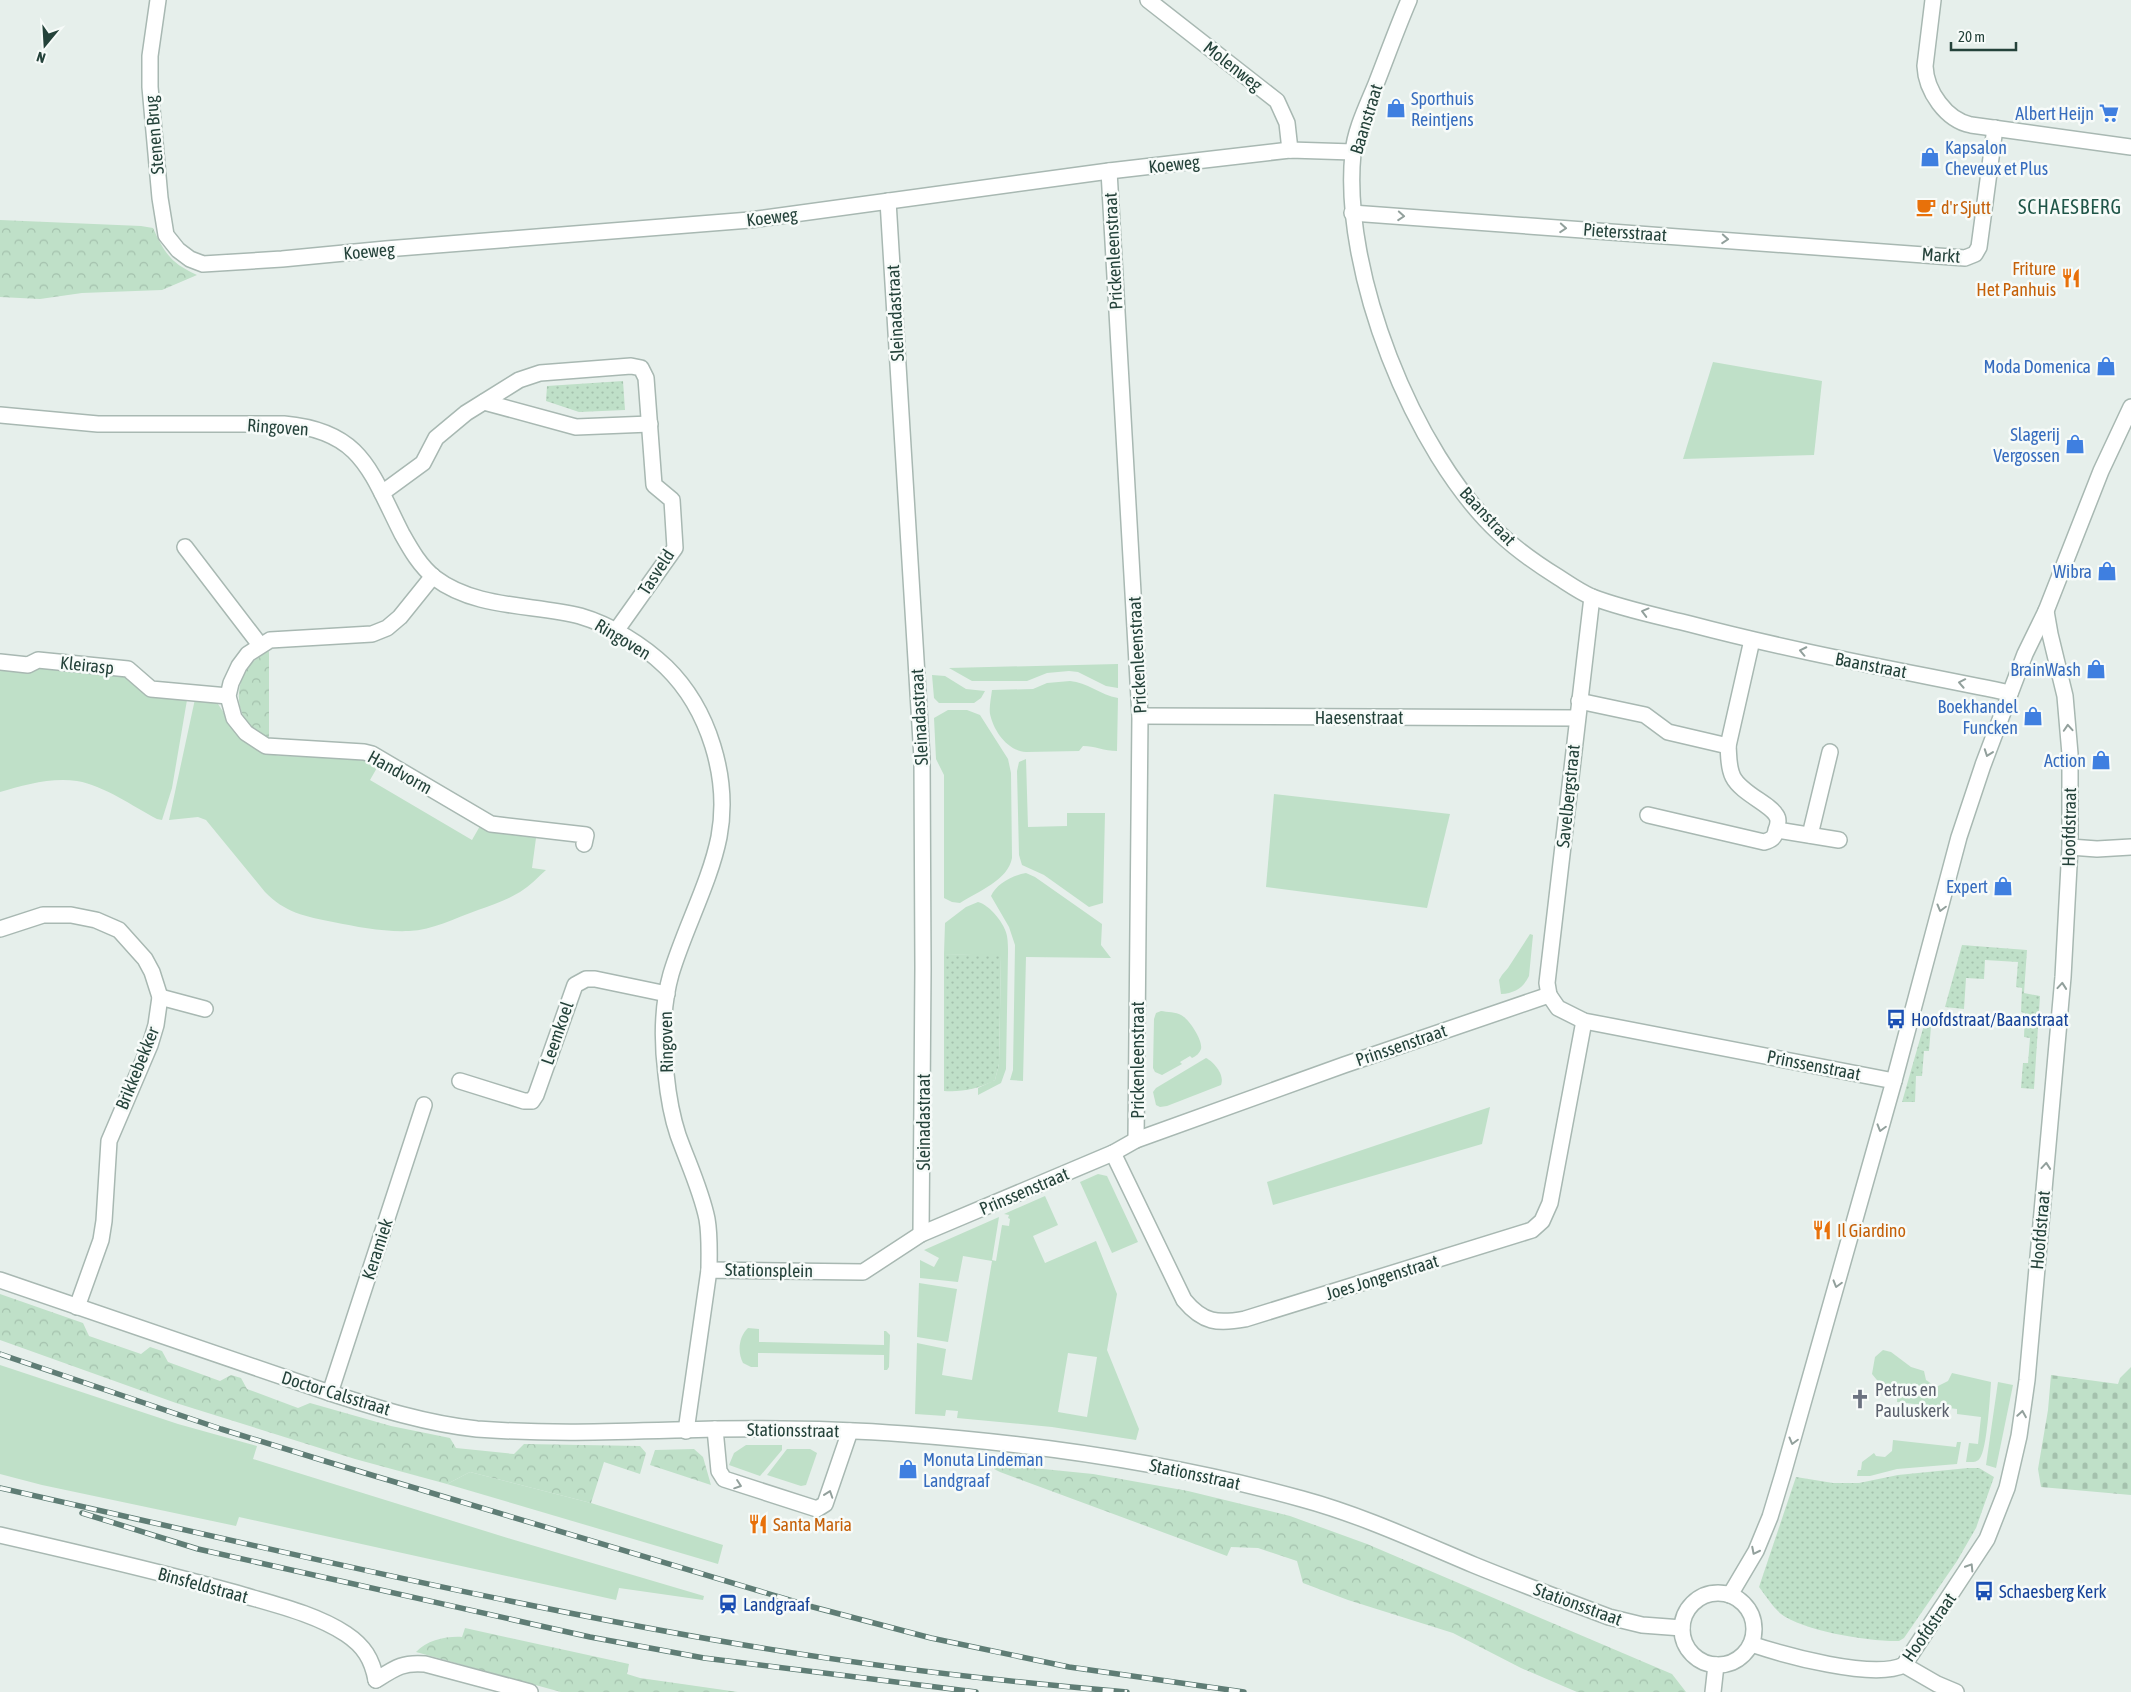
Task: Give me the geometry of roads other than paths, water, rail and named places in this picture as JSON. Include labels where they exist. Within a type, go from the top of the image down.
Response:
[{"type":"street","name":"Stenen Brug","points":[[158,0],[150,56],[150,87],[160,198],[166,235],[178,250],[190,260]]},
{"type":"street","name":"Molenweg","points":[[1148,0],[1277,101],[1287,123],[1290,150]]},
{"type":"street","name":"Baanstraat","points":[[1409,0],[1364,113],[1353,152],[1352,213],[1356,246],[1376,319],[1397,377],[1434,450],[1463,491],[1498,532],[1538,565],[1592,597],[1752,640],[2010,692]]},
{"type":"street","points":[[1933,0],[1925,77],[1937,99],[1953,118],[1961,123],[2131,147]]},
{"type":"street","name":"Markt","points":[[1899,252],[1965,258],[1975,254],[1979,247],[1995,128]]},
{"type":"street","name":"Koeweg","points":[[190,260],[203,264],[282,259],[750,220],[1108,171],[1290,150],[1353,152]]},
{"type":"street","name":"Prickenleenstraat","points":[[1108,171],[1140,716],[1136,1140]]},
{"type":"street","name":"Sleinadastraat","points":[[888,201],[922,758],[923,1036],[921,1234]]},
{"type":"street","name":"Pietersstraat","points":[[1352,213],[1899,252]]},
{"type":"street","name":"Tasveld","points":[[382,493],[423,463],[436,438],[466,412],[518,380],[540,373],[635,366],[642,369],[646,378],[654,485],[672,500],[675,548],[616,631]]},
{"type":"street","points":[[484,402],[576,427],[650,424]]},
{"type":"street","points":[[1730,1595],[1756,1551],[1770,1517],[1894,1081],[1959,837],[1983,765],[2025,654],[2046,611],[2101,471],[2131,407]]},
{"type":"street","name":"Ringoven","points":[[0,415],[98,424],[284,424],[309,426],[326,432],[349,445],[368,469],[411,550],[433,576],[448,587],[488,601],[577,616],[594,621],[616,631],[666,668],[696,708],[710,740],[720,778],[719,837],[670,975],[664,1014],[666,1074],[677,1131],[696,1181],[707,1218],[710,1245],[709,1270]]},
{"type":"street","points":[[185,547],[260,645]]},
{"type":"street","points":[[228,696],[231,683],[239,666],[248,654],[260,645],[270,640],[372,634],[387,628],[400,617],[433,576]]},
{"type":"street","name":"Savelbergstraat","points":[[1549,995],[1546,983],[1592,597]]},
{"type":"street","name":"Hoofdstraat","points":[[1750,1644],[1854,1668],[1886,1670],[1904,1665],[1987,1539],[2007,1488],[2019,1436],[2027,1380],[2063,977],[2070,847],[2070,754],[2065,696],[2046,611]]},
{"type":"street","points":[[1648,815],[1759,842],[1771,840],[1778,821],[1774,812],[1755,799],[1733,778],[1728,746],[1752,640]]},
{"type":"street","name":"Kleirasp","points":[[0,662],[28,665],[38,660],[128,669],[151,689],[228,696]]},
{"type":"street","name":"Handvorm","points":[[228,696],[234,718],[246,733],[266,746],[372,754],[491,824],[586,835],[584,844]]},
{"type":"street","points":[[1579,700],[1645,715],[1668,732],[1728,746]]},
{"type":"street","name":"Haesenstraat","points":[[1140,716],[1577,718]]},
{"type":"street","points":[[1810,835],[1830,752]]},
{"type":"street","points":[[1776,830],[1839,840]]},
{"type":"street","points":[[2070,847],[2097,849],[2131,847]]},
{"type":"street","name":"Brikkebekker","points":[[0,929],[43,915],[71,915],[96,920],[118,930],[145,959],[152,972],[160,997],[156,1025],[150,1045],[109,1140],[103,1230],[78,1307]]},
{"type":"street","name":"Leemkoel","points":[[460,1081],[524,1101],[532,1100],[536,1095],[575,985],[586,979],[595,979],[667,994]]},
{"type":"street","name":"Prinssenstraat","points":[[921,1234],[1113,1153],[1136,1140],[1344,1064],[1549,995],[1558,1008],[1584,1021],[1894,1081]]},
{"type":"street","points":[[160,997],[205,1009]]},
{"type":"street","name":"Joes Jongenstraat","points":[[1113,1153],[1184,1300],[1192,1310],[1212,1321],[1226,1322],[1245,1319],[1532,1230],[1542,1221],[1550,1203],[1584,1021]]},
{"type":"street","name":"Keramiek","points":[[330,1393],[424,1105]]},
{"type":"street","name":"Stationsplein","points":[[686,1431],[709,1270],[863,1272],[921,1234]]},
{"type":"street","name":"Doctor Calsstraat","points":[[0,1280],[380,1409],[476,1429],[580,1432],[686,1431]]},
{"type":"street","points":[[715,1429],[719,1471],[724,1479],[817,1509],[826,1504],[850,1431]]},
{"type":"street","name":"Stationsstraat","points":[[686,1431],[715,1429],[850,1431],[968,1440],[1121,1459],[1211,1477],[1302,1499],[1358,1517],[1609,1617],[1642,1625],[1682,1628]]},
{"type":"street","name":"Binsfeldstraat","points":[[0,1535],[213,1587],[294,1611],[325,1623],[346,1634],[364,1649],[373,1663],[374,1686]]},
{"type":"street","points":[[1713,1594],[1730,1595],[1740,1601],[1748,1610],[1753,1621],[1754,1633],[1750,1644],[1740,1658],[1732,1662],[1716,1665],[1705,1663],[1695,1657],[1683,1639],[1684,1617],[1689,1607],[1697,1599],[1713,1594]]},
{"type":"street","points":[[374,1686],[400,1665],[411,1663],[425,1664],[530,1692]]},
{"type":"street","points":[[1713,1692],[1716,1665]]},
{"type":"street","points":[[1904,1665],[1937,1684],[1956,1692]]},
{"type":"railway","points":[[0,1354],[221,1429],[813,1607],[931,1638],[1069,1667],[1244,1692]]},
{"type":"railway","points":[[0,1488],[460,1591],[738,1644],[883,1666],[981,1678],[1127,1692]]},
{"type":"railway","points":[[82,1513],[198,1549],[590,1637],[704,1658],[976,1692]]},
{"type":"place","name":"Sporthuis Reintjens","points":[[1396,108]]},
{"type":"place","name":"Albert Heijn","points":[[2109,113]]},
{"type":"place","name":"Kapsalon Cheveux et Plus","points":[[1930,157]]},
{"type":"place","name":"d'r Sjutt","points":[[1926,207]]},
{"type":"place","name":"Friture Het Panhuis","points":[[2071,278]]},
{"type":"place","name":"Moda Domenica","points":[[2106,366]]},
{"type":"place","name":"Slagerij Vergossen","points":[[2075,444]]},
{"type":"place","name":"Wibra","points":[[2107,571]]},
{"type":"place","name":"BrainWash","points":[[2096,669]]},
{"type":"place","name":"Boekhandel Funcken","points":[[2033,716]]},
{"type":"place","name":"Action","points":[[2101,760]]},
{"type":"place","name":"Expert","points":[[2003,886]]},
{"type":"place","name":"Hoofdstraat/Baanstraat","points":[[1896,1019]]},
{"type":"place","name":"Il Giardino","points":[[1822,1230]]},
{"type":"place","name":"Petrus en Pauluskerk","points":[[1860,1399]]},
{"type":"place","name":"Monuta Lindeman Landgraaf","points":[[908,1469]]},
{"type":"place","name":"Santa Maria","points":[[758,1524]]},
{"type":"place","name":"Schaesberg Kerk","points":[[1984,1591]]},
{"type":"place","name":"Landgraaf","points":[[728,1604]]},
{"type":"district","name":"SCHAESBERG","points":[[2070,206]]}]
